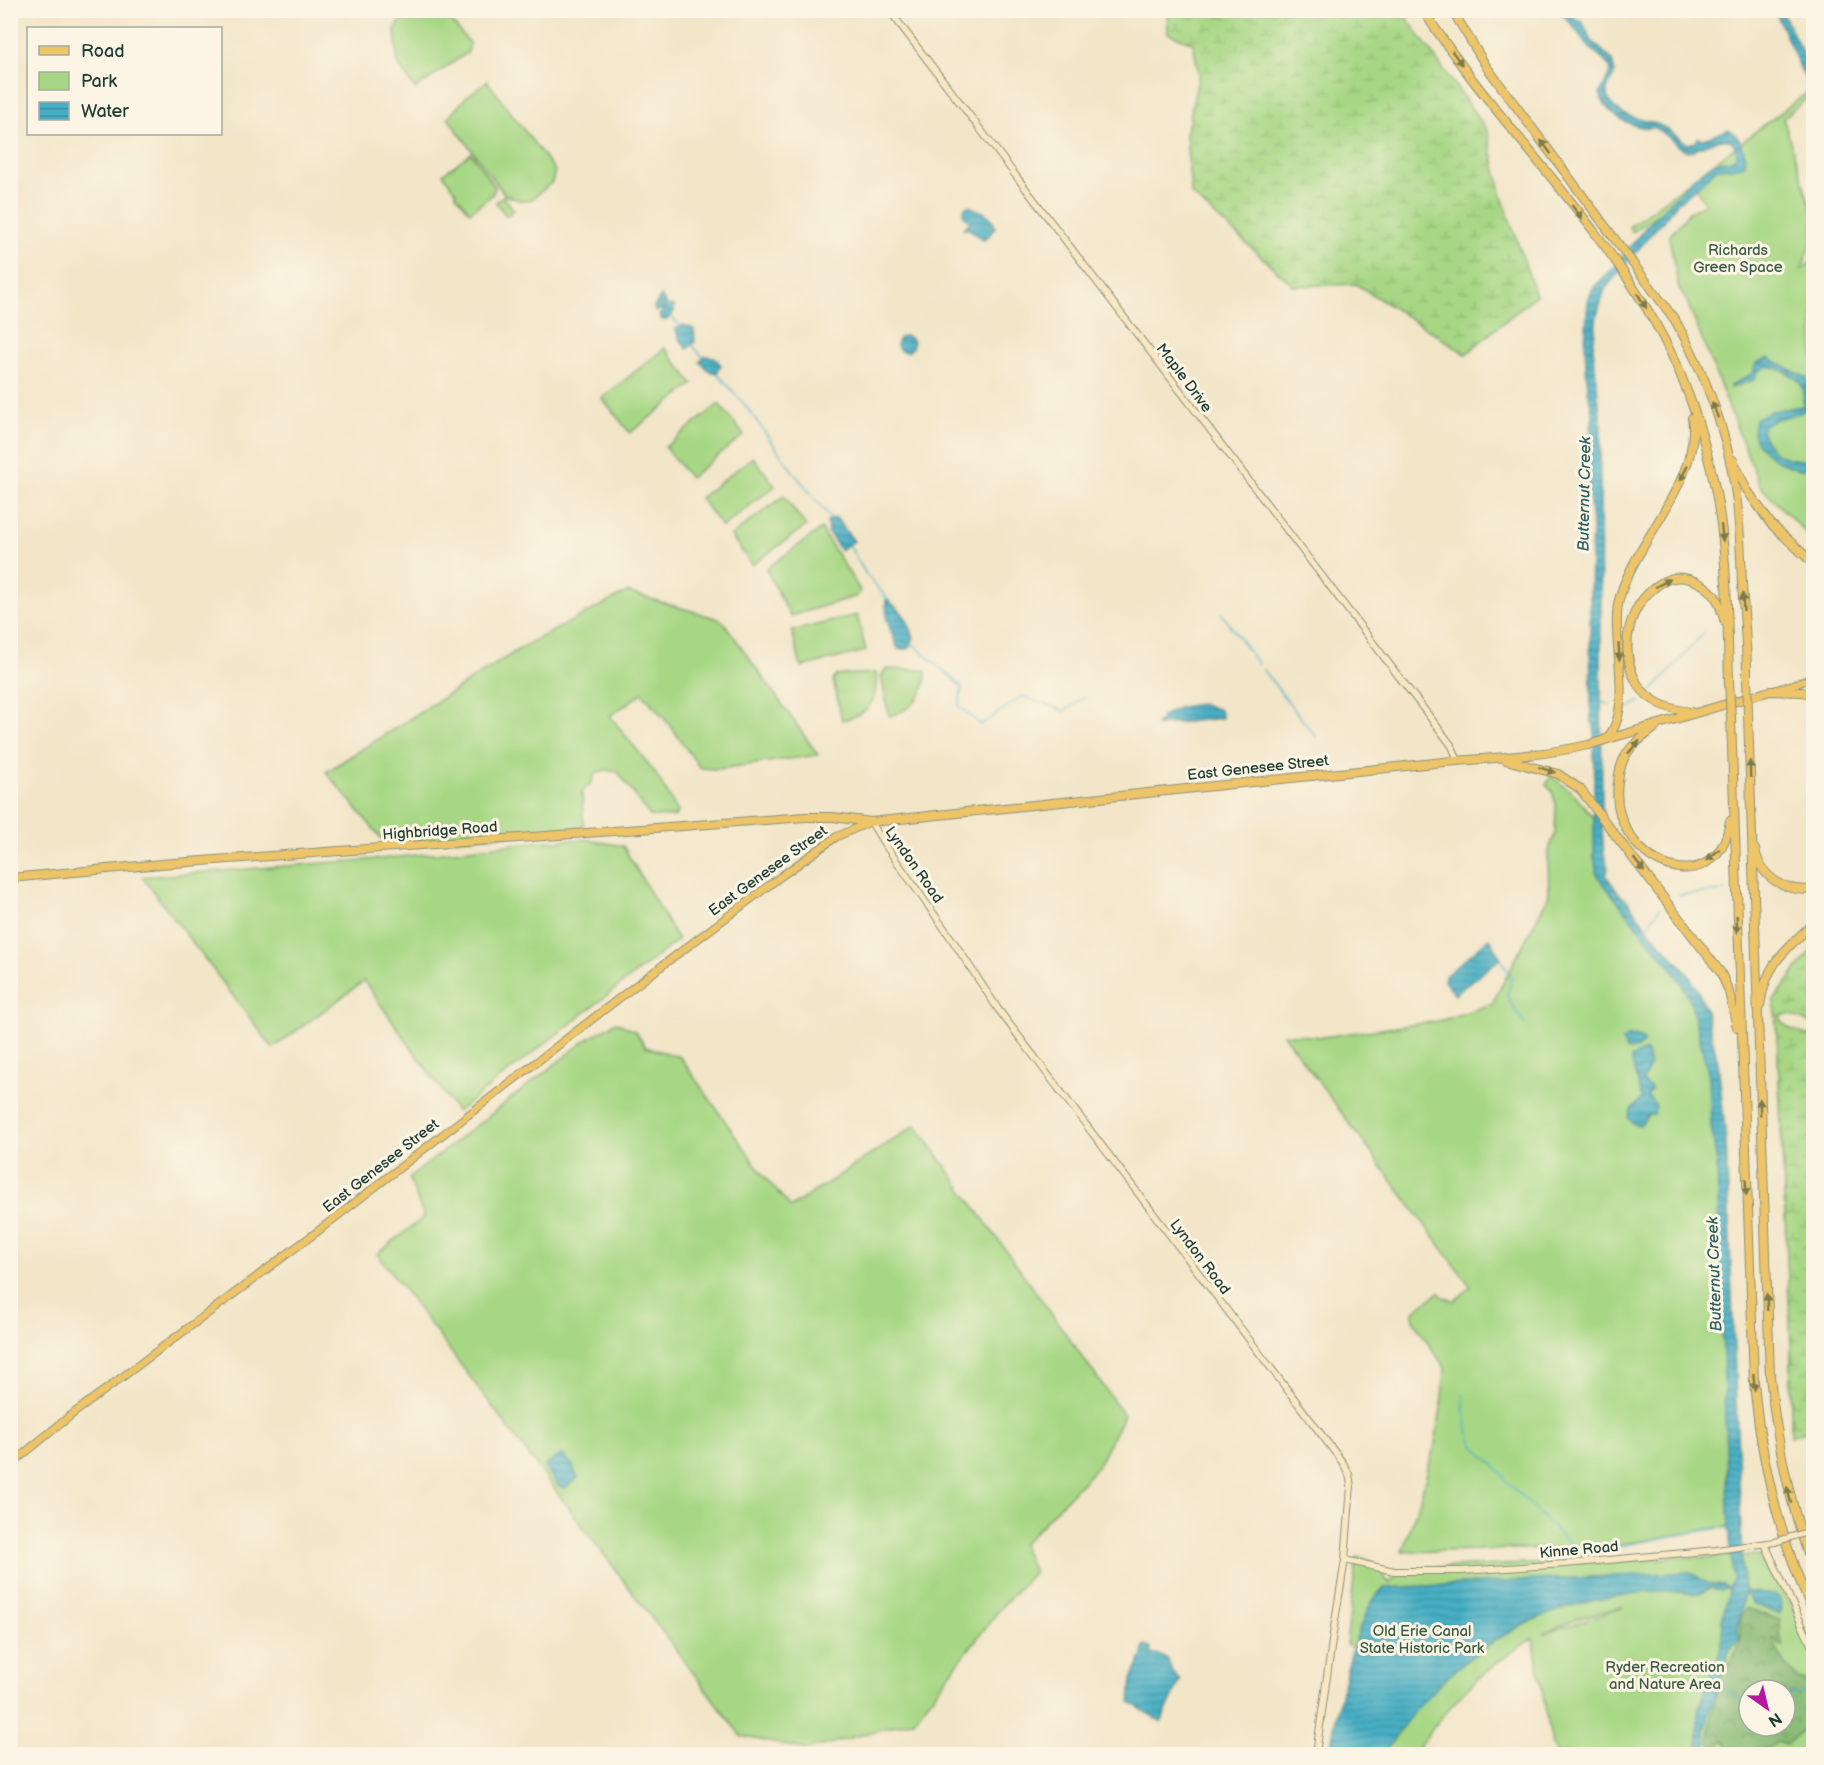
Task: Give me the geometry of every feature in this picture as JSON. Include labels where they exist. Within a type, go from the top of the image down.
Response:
[{"type":"highway","points":[[1423,10],[1460,62],[1629,279],[1664,340],[1688,395],[1705,445],[1720,511],[1724,549],[1755,1401],[1776,1510],[1794,1567],[1814,1614]]},
{"type":"highway","points":[[1452,10],[1486,66],[1674,320],[1708,390],[1725,442],[1734,480],[1739,523],[1747,676],[1772,1395],[1779,1451],[1787,1486],[1796,1520],[1814,1570]]},
{"type":"highway","points":[[1605,740],[1616,725],[1620,700],[1618,603],[1628,576],[1688,465],[1694,436],[1688,395]]},
{"type":"highway","points":[[1725,442],[1756,504],[1771,524],[1814,564]]},
{"type":"highway","points":[[1695,713],[1659,704],[1648,698],[1640,688],[1630,668],[1627,652],[1630,621],[1638,605],[1653,588],[1673,578],[1685,578],[1702,584],[1716,597],[1728,630]]},
{"type":"highway","name":"East Genesee Street","points":[[871,822],[1564,751],[1770,691]]},
{"type":"highway","points":[[1770,691],[1802,692],[1814,695]]},
{"type":"highway","points":[[1661,724],[1631,748],[1621,766],[1618,780],[1617,802],[1620,813],[1639,848],[1656,861],[1673,868],[1690,867],[1706,862],[1724,844],[1733,802]]},
{"type":"highway","points":[[1499,759],[1539,767],[1558,774],[1570,781],[1587,797],[1721,973],[1732,1001],[1741,1045]]},
{"type":"highway","name":"Highbridge Road","points":[[10,878],[161,864],[805,817],[833,817],[871,822]]},
{"type":"highway","points":[[1751,823],[1759,862],[1770,878],[1785,887],[1800,891],[1814,889]]},
{"type":"highway","points":[[1758,1021],[1764,987],[1772,965],[1780,954],[1814,923]]},
{"type":"main road","name":"East Genesee Street","points":[[1770,691],[1814,678]]},
{"type":"main road","name":"East Genesee Street","points":[[10,1465],[70,1416],[291,1252],[773,882],[836,837],[871,822]]},
{"type":"street","name":"Maple Drive","points":[[889,10],[1452,746],[1458,761]]},
{"type":"street","name":"Lyndon Road","points":[[871,822],[998,1009],[1343,1463],[1349,1474],[1351,1486],[1345,1560],[1316,1755]]},
{"type":"street","name":"Kinne Road","points":[[1345,1560],[1394,1572],[1558,1565],[1761,1544],[1814,1530]]},
{"type":"street","points":[[1761,1544],[1814,1651]]},
{"type":"green space","points":[[409,11],[443,11],[470,44],[468,52],[415,89],[398,64],[395,29]]},
{"type":"green space","points":[[1167,11],[1405,11],[1409,21],[1487,130],[1502,197],[1536,295],[1466,354],[1356,284],[1294,286],[1191,194],[1186,135],[1199,74],[1193,43],[1168,33]]},
{"type":"green space","points":[[487,81],[555,171],[552,182],[531,200],[522,201],[505,195],[448,118],[466,97]]},
{"type":"green space","name":"Richards Green Space","points":[[1808,92],[1810,96],[1783,118],[1813,214],[1813,236],[1802,269],[1813,261],[1813,540],[1760,486],[1686,299],[1679,289],[1669,237],[1689,212],[1705,204],[1696,187],[1633,232],[1629,227]]},
{"type":"green space","points":[[471,153],[495,187],[492,195],[470,212],[443,174]]},
{"type":"green space","points":[[503,196],[514,210],[506,216],[496,202]]},
{"type":"green space","points":[[665,348],[693,384],[630,433],[602,398]]},
{"type":"green space","points":[[719,404],[744,435],[690,478],[665,447]]},
{"type":"green space","points":[[753,457],[775,486],[722,527],[700,498]]},
{"type":"green space","points":[[784,496],[806,526],[752,565],[731,536]]},
{"type":"green space","points":[[821,529],[860,590],[857,596],[790,616],[766,569]]},
{"type":"green space","points":[[627,592],[722,620],[818,755],[718,769],[700,768],[669,724],[642,693],[610,716],[656,774],[678,812],[674,817],[650,816],[618,772],[605,770],[595,774],[591,783],[582,792],[584,830],[386,844],[326,772],[524,646]]},
{"type":"green space","points":[[857,615],[866,651],[801,667],[792,631]]},
{"type":"green space","points":[[886,669],[926,670],[924,687],[917,700],[905,710],[889,716],[881,676]]},
{"type":"green space","points":[[876,673],[874,699],[870,705],[859,714],[842,720],[833,680],[837,675]]},
{"type":"green space","points":[[1551,776],[1572,792],[1599,824],[1605,880],[1690,988],[1712,1062],[1736,1525],[1606,1547],[1402,1552],[1418,1506],[1435,1443],[1443,1397],[1445,1368],[1413,1320],[1413,1312],[1439,1292],[1443,1297],[1454,1301],[1471,1287],[1283,1034],[1323,1037],[1439,1021],[1492,1004],[1549,895],[1548,856],[1555,834],[1556,804],[1552,791],[1546,785]]},
{"type":"green space","points":[[584,839],[623,846],[678,940],[457,1112],[364,981],[273,1048],[142,877],[391,858],[522,843]]},
{"type":"green space","points":[[1813,948],[1813,1025],[1792,1016],[1780,1016],[1789,1028],[1814,1037],[1813,1428],[1791,1436],[1791,1347],[1774,1000]]},
{"type":"green space","points":[[616,1022],[635,1031],[646,1047],[680,1057],[766,1179],[791,1207],[916,1125],[1124,1415],[1097,1467],[1022,1545],[1034,1572],[1003,1605],[914,1720],[807,1750],[741,1736],[377,1254],[424,1217],[409,1178],[586,1040]]},
{"type":"green space","points":[[1684,1555],[1686,1558],[1758,1555],[1800,1620],[1813,1651],[1813,1754],[1556,1754],[1552,1745],[1533,1638],[1496,1663],[1467,1689],[1453,1703],[1414,1754],[1336,1754],[1357,1648],[1346,1645],[1357,1557],[1372,1561],[1389,1583],[1397,1575],[1426,1568],[1659,1559]],"holes":[[[1622,1608],[1543,1634],[1579,1618]]]},
{"type":"green space","points":[[1746,1608],[1780,1620],[1783,1646],[1773,1639],[1777,1650],[1799,1680],[1803,1679],[1810,1683],[1809,1690],[1813,1696],[1813,1723],[1797,1735],[1797,1678],[1737,1678],[1737,1738],[1793,1738],[1786,1744],[1777,1741],[1766,1750],[1748,1755],[1727,1754],[1727,1744],[1724,1740],[1714,1745],[1709,1743],[1719,1684],[1741,1640],[1741,1618]]},
{"type":"water","points":[[1559,11],[1568,11],[1578,21],[1582,21],[1591,40],[1612,60],[1615,73],[1608,86],[1607,94],[1610,102],[1621,113],[1661,126],[1688,144],[1695,142],[1698,138],[1704,139],[1729,129],[1739,140],[1745,155],[1745,165],[1717,168],[1676,204],[1665,220],[1605,289],[1597,315],[1593,347],[1601,424],[1602,828],[1604,855],[1608,868],[1606,876],[1646,927],[1686,971],[1697,988],[1706,1011],[1718,1062],[1726,1140],[1743,1583],[1745,1591],[1778,1596],[1782,1611],[1779,1614],[1753,1604],[1744,1594],[1738,1627],[1739,1641],[1730,1649],[1705,1730],[1707,1754],[1698,1754],[1698,1711],[1722,1647],[1722,1620],[1729,1590],[1721,1591],[1711,1588],[1699,1593],[1657,1591],[1618,1596],[1580,1604],[1545,1615],[1513,1630],[1455,1670],[1405,1723],[1383,1754],[1329,1754],[1348,1664],[1356,1639],[1374,1599],[1385,1588],[1690,1572],[1707,1583],[1729,1588],[1733,1579],[1728,1512],[1717,1165],[1711,1125],[1709,1077],[1690,1000],[1678,977],[1597,876],[1594,857],[1594,726],[1591,720],[1590,598],[1592,525],[1586,463],[1593,415],[1588,391],[1585,342],[1588,300],[1593,288],[1614,267],[1645,228],[1693,178],[1715,162],[1735,158],[1737,151],[1732,141],[1721,139],[1696,148],[1695,151],[1689,151],[1655,128],[1639,126],[1617,117],[1606,106],[1600,93],[1611,70],[1609,66],[1587,45]]},
{"type":"water","points":[[1775,11],[1782,11],[1813,75],[1813,97]]},
{"type":"water","points":[[968,206],[985,213],[994,222],[995,227],[984,240],[969,229],[963,229],[970,222],[963,214],[965,207]]},
{"type":"water","points":[[661,296],[667,305],[664,307],[666,309],[670,305],[674,306],[674,312],[667,320],[662,320],[659,315],[663,312],[661,309],[655,312],[654,307]]},
{"type":"water","points":[[684,325],[694,329],[695,342],[687,349],[678,337],[676,329]]},
{"type":"water","points":[[902,336],[908,336],[913,344],[911,350],[902,352],[897,347],[897,341]]},
{"type":"water","points":[[705,356],[714,357],[721,365],[717,373],[709,371],[700,362]]},
{"type":"water","points":[[1769,358],[1807,378],[1810,408],[1798,414],[1773,420],[1762,427],[1764,437],[1773,451],[1787,458],[1813,461],[1813,466],[1805,469],[1780,462],[1757,443],[1753,435],[1755,419],[1771,411],[1803,406],[1803,390],[1798,381],[1783,371],[1767,366],[1758,371],[1754,380],[1730,388],[1753,373],[1756,363]]},
{"type":"water","points":[[836,518],[854,541],[840,550],[828,532],[827,521]]},
{"type":"water","points":[[886,600],[901,611],[910,626],[914,638],[908,649],[898,649],[887,620]]},
{"type":"water","points":[[1203,704],[1220,710],[1222,718],[1156,725],[1170,712]]},
{"type":"water","points":[[1490,938],[1501,958],[1455,994],[1444,981],[1445,976]]},
{"type":"water","points":[[1635,1036],[1645,1042],[1636,1049],[1626,1050],[1622,1041],[1627,1037]]},
{"type":"water","points":[[1645,1051],[1650,1067],[1643,1081],[1652,1089],[1648,1098],[1656,1105],[1654,1115],[1648,1115],[1639,1126],[1628,1118],[1631,1109],[1642,1099],[1631,1058]]},
{"type":"water","points":[[562,1454],[572,1465],[578,1478],[565,1488],[559,1487],[544,1466]]},
{"type":"water","points":[[1146,1645],[1151,1649],[1151,1655],[1157,1654],[1168,1660],[1172,1671],[1180,1681],[1161,1722],[1130,1702],[1132,1679]]},
{"type":"waterway","points":[[670,315],[681,327]]},
{"type":"waterway","points":[[691,344],[704,358]]},
{"type":"waterway","points":[[717,373],[745,405],[832,520]]},
{"type":"waterway","points":[[848,544],[866,574],[891,603]]},
{"type":"waterway","points":[[1221,613],[1258,664]]},
{"type":"waterway","points":[[1652,691],[1704,633]]},
{"type":"waterway","points":[[911,642],[962,687],[959,706],[981,725],[1022,696],[1064,711],[1085,697]]},
{"type":"waterway","points":[[1263,670],[1316,737]]},
{"type":"waterway","points":[[1629,708],[1640,701]]},
{"type":"waterway","points":[[1602,702],[1610,705]]},
{"type":"waterway","points":[[1679,895],[1726,891]]},
{"type":"waterway","points":[[1648,930],[1650,921],[1660,908]]},
{"type":"waterway","points":[[1500,959],[1512,977],[1507,996],[1524,1024]]},
{"type":"waterway","points":[[1463,1395],[1468,1430],[1479,1451],[1579,1553],[1598,1549]]},
{"type":"waterway","points":[[1610,1548],[1714,1528],[1730,1528]]},
{"type":"waterway","points":[[1716,1685],[1737,1697]]},
{"type":"waterway","points":[[1797,1694],[1814,1692]]},
{"type":"water label","name":"Butternut Creek","points":[[1585,494]]},
{"type":"water label","name":"Butternut Creek","points":[[1715,1274]]},
{"type":"park label","name":"Old Erie Canal State Historic Park","points":[[1422,1640]]},
{"type":"park label","name":"Ryder Recreation and Nature Area","points":[[1665,1676]]}]
